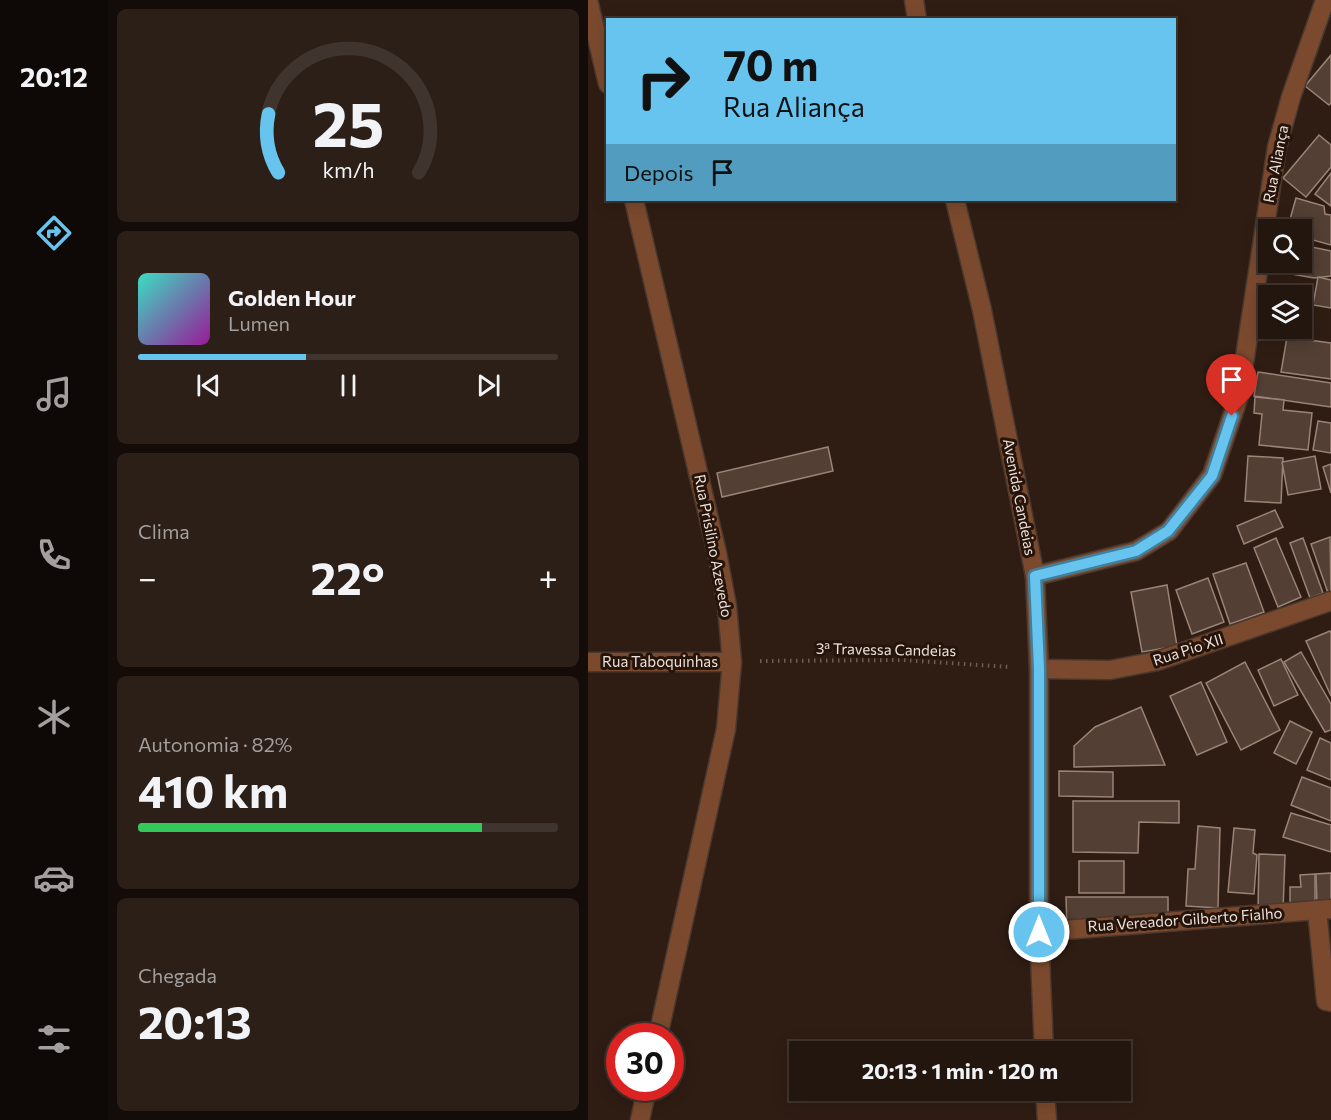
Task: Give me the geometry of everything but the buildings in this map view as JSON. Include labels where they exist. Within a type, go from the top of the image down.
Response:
[{"type":"street","points":[[588,0],[606,76]]},
{"type":"street","points":[[914,0],[918,18]]},
{"type":"street","name":"Rua Aliança","points":[[1035,576],[1136,551],[1168,531],[1212,476],[1239,396],[1277,147],[1291,96],[1325,0]]},
{"type":"street","name":"Rua Prisilino Azevedo","points":[[633,201],[717,553],[727,606],[732,662],[726,729],[661,1023]]},
{"type":"street","name":"Avenida Candeias","points":[[955,201],[982,310],[1035,576],[1039,669],[1039,932],[1044,1041]]},
{"type":"street","name":"Rua Pio XII","points":[[1039,669],[1110,670],[1157,661],[1331,601]]},
{"type":"street","name":"Rua Taboquinhas","points":[[588,662],[732,662]]},
{"type":"street","points":[[1324,909],[1326,1001],[1331,1002]]},
{"type":"street","name":"Rua Vereador Gilberto Fialho","points":[[1039,932],[1324,909]]},
{"type":"street","points":[[640,1120],[644,1101]]},
{"type":"street","points":[[1046,1101],[1047,1120]]},
{"type":"path","name":"3ª Travessa Candeias","points":[[732,662],[902,660],[1039,669]]},
{"type":"route","points":[[1039,932],[1039,669],[1035,576],[1097,563],[1136,551],[1168,531],[1212,476],[1232,416]]}]
